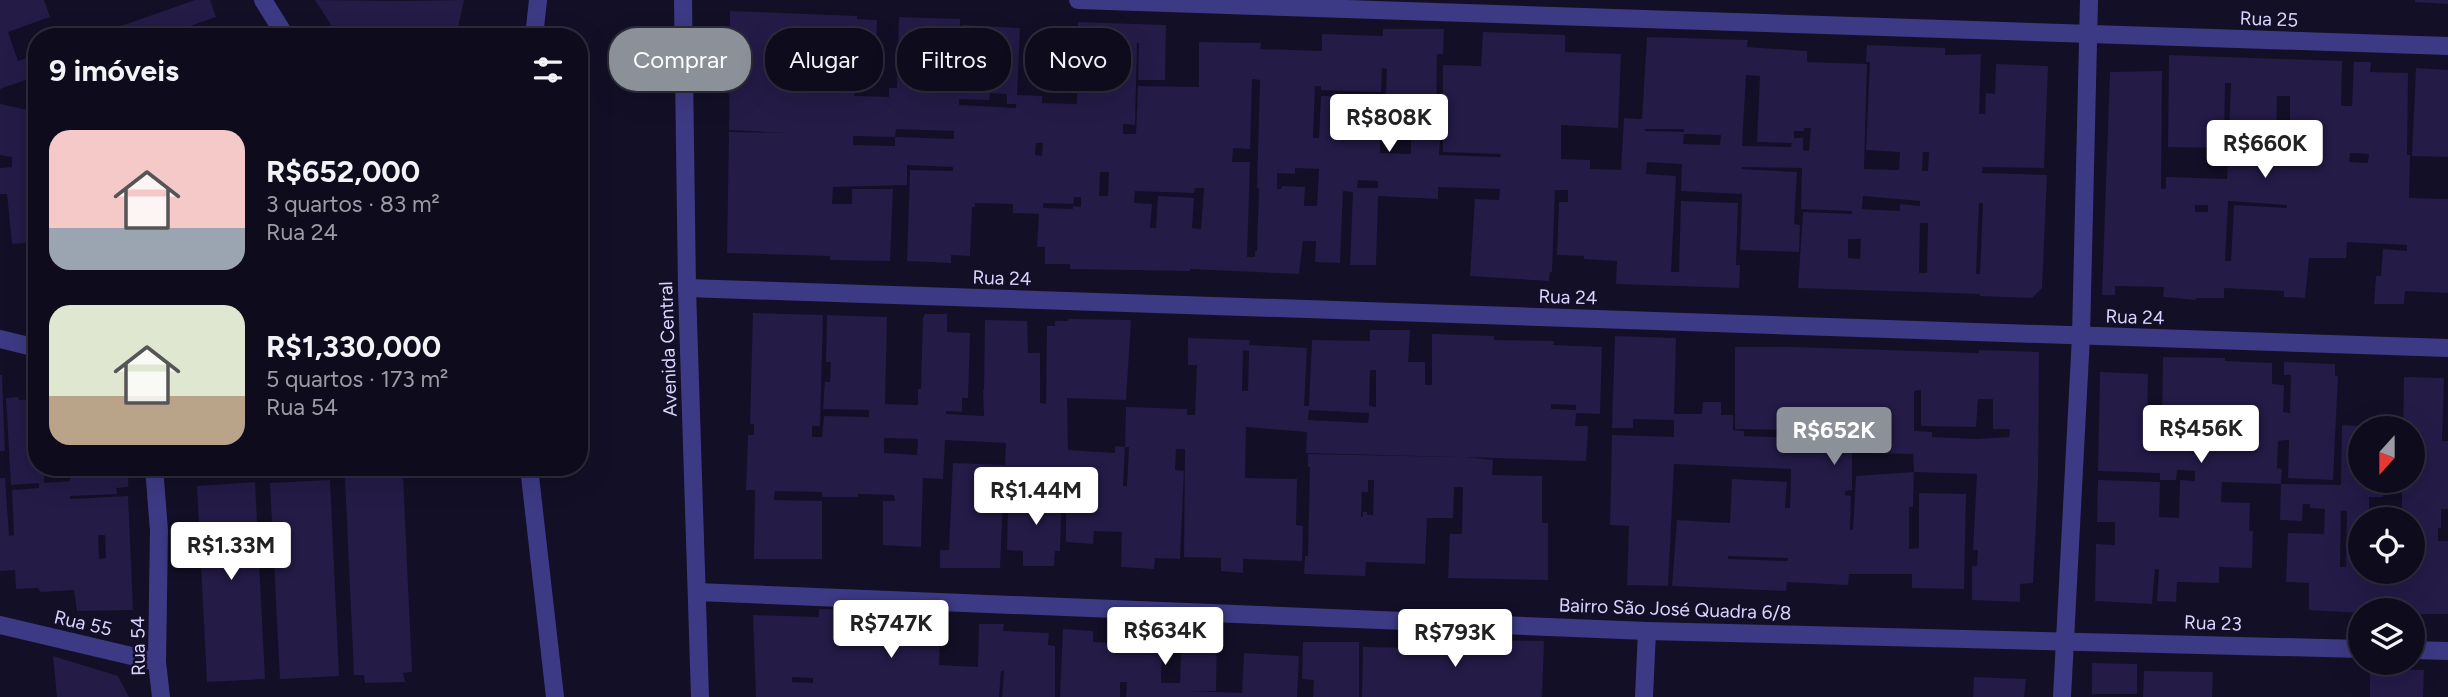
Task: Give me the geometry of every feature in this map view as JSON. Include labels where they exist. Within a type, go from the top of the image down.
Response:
[{"type":"street","points":[[263,0],[280,28]]},
{"type":"street","points":[[535,28],[538,0]]},
{"type":"street","name":"Avenida Central","points":[[683,0],[687,288],[700,693]]},
{"type":"street","name":"Rua 25","points":[[1078,0],[2448,46]]},
{"type":"street","points":[[2062,697],[2081,336],[2089,0]]},
{"type":"street","name":"Rua 24","points":[[687,288],[2448,348]]},
{"type":"street","points":[[0,339],[28,346]]},
{"type":"street","name":"Rua 54","points":[[155,476],[159,531],[157,662],[161,697]]},
{"type":"street","points":[[530,476],[558,696]]},
{"type":"street","name":"Bairro São José Quadra 6/8","points":[[697,592],[1647,631],[2064,639]]},
{"type":"street","name":"Rua 55","points":[[0,625],[157,662]]},
{"type":"street","points":[[1644,697],[1647,631]]},
{"type":"street","name":"Rua 23","points":[[2064,639],[2348,649]]},
{"type":"street","points":[[2425,650],[2448,651]]},
{"type":"street","points":[[683,697],[700,693]]},
{"type":"building","points":[[0,0],[44,0],[50,17],[8,32],[18,61],[28,58],[28,79],[0,89]]},
{"type":"building","points":[[195,0],[210,0],[216,17],[184,28],[116,28]]},
{"type":"building","points":[[315,0],[464,0],[458,28],[333,28]]},
{"type":"building","points":[[2448,0],[2448,4],[2415,2]]},
{"type":"building","points":[[730,11],[857,16],[857,19],[877,20],[877,28],[765,28],[765,91],[854,91],[854,96],[889,97],[889,88],[897,88],[897,91],[1011,91],[1011,28],[962,28],[963,25],[1020,28],[1017,95],[1042,96],[1042,103],[1077,104],[1077,91],[1131,91],[1131,28],[1078,28],[1078,22],[1166,25],[1165,80],[1138,80],[1137,43],[1135,125],[1123,124],[1123,134],[1136,134],[1138,86],[1199,87],[1199,42],[1261,43],[1260,49],[1322,51],[1322,34],[1383,36],[1383,29],[1444,29],[1443,54],[1437,54],[1436,137],[1440,137],[1439,155],[1500,157],[1501,154],[1443,152],[1443,65],[1481,66],[1483,32],[1565,35],[1565,52],[1621,54],[1618,128],[1561,125],[1561,159],[1590,160],[1590,169],[1621,170],[1624,118],[1642,119],[1647,37],[1748,40],[1747,47],[1807,51],[1807,62],[1867,64],[1864,169],[1899,170],[1900,152],[1866,150],[1870,62],[1866,62],[1867,45],[1945,48],[1945,55],[1981,54],[1979,114],[1985,114],[1986,93],[1995,94],[1996,64],[2048,66],[2044,168],[1983,167],[1982,173],[2047,175],[2042,288],[2032,298],[1798,288],[1803,212],[1852,214],[1852,211],[1801,209],[1802,168],[1742,167],[1797,172],[1794,224],[1800,225],[1799,252],[1740,250],[1742,194],[1681,191],[1682,164],[1647,162],[1646,174],[1676,176],[1671,272],[1679,272],[1681,201],[1738,203],[1736,265],[1740,265],[1739,288],[1616,284],[1617,261],[1557,255],[1559,202],[1568,202],[1568,190],[1555,190],[1552,272],[1549,281],[1470,276],[1475,199],[1499,200],[1500,189],[1438,187],[1438,199],[1378,196],[1376,265],[1350,265],[1353,192],[1343,191],[1340,263],[1315,262],[1316,241],[1303,241],[1299,274],[1190,269],[1070,269],[1070,264],[1045,264],[1045,247],[1037,247],[1039,214],[1013,213],[1013,204],[975,203],[975,207],[972,207],[970,256],[951,255],[951,263],[907,261],[910,170],[953,171],[953,167],[907,165],[907,185],[833,187],[832,204],[852,204],[852,189],[893,189],[890,261],[727,253],[729,132],[788,133],[729,130],[729,91],[751,91],[751,28],[730,28]],"holes":[[[1382,68],[1387,69],[1384,137],[1411,138],[1411,154],[1380,153],[1381,97],[1321,96],[1319,138],[1313,138],[1315,86],[1321,86],[1321,90],[1381,92]],[[1746,75],[1760,76],[1757,142],[1792,143],[1791,147],[1742,146]],[[1252,79],[1260,80],[1255,257],[1247,257],[1250,162],[1232,162],[1233,148],[1250,149]],[[990,93],[1007,94],[1007,104],[1016,104],[1016,108],[959,105],[959,99],[989,100]],[[1811,128],[1809,151],[1803,150],[1803,138],[1794,138],[1794,131]],[[896,129],[954,131],[954,139],[895,137]],[[1645,129],[1684,129],[1684,132],[1645,131]],[[1684,134],[1721,135],[1720,145],[1683,144]],[[853,136],[895,137],[895,146],[853,145]],[[1036,143],[1043,143],[1042,156],[1035,155]],[[1923,152],[1929,152],[1928,171],[1922,171]],[[1295,168],[1319,169],[1317,206],[1304,206],[1305,187],[1282,186],[1282,189],[1277,189],[1277,173],[1295,174]],[[1100,172],[1109,172],[1108,196],[1099,196]],[[1358,180],[1378,181],[1378,188],[1357,188]],[[1195,188],[1204,188],[1201,229],[1192,228],[1194,198],[1158,196],[1156,228],[1150,228],[1152,204],[1134,203],[1135,191],[1194,193]],[[1863,196],[1920,201],[1920,206],[1900,204],[1900,211],[1862,209]],[[1074,197],[1081,197],[1081,207],[1043,208],[1043,203],[1073,204]],[[1979,203],[1983,203],[1980,274],[1976,274]],[[1920,223],[1928,223],[1927,273],[1919,273]],[[1848,239],[1861,239],[1860,259],[1848,258]]]},
{"type":"building","points":[[899,17],[960,19],[960,28],[899,28]]},
{"type":"building","points":[[2169,55],[2342,61],[2341,106],[2352,106],[2354,62],[2371,62],[2370,72],[2408,73],[2409,198],[2448,199],[2448,293],[2405,291],[2404,304],[2374,304],[2376,276],[2381,276],[2383,249],[2407,251],[2407,245],[2347,242],[2346,258],[2309,258],[2305,298],[2284,297],[2284,291],[2224,288],[2224,298],[2196,300],[2163,297],[2164,287],[2115,286],[2115,295],[2102,295],[2110,72],[2162,71],[2161,189],[2166,189],[2166,177],[2227,179],[2231,83],[2225,83],[2224,148],[2168,147]],"holes":[[[2277,96],[2290,96],[2290,166],[2257,164],[2257,148],[2276,149]],[[2350,153],[2369,154],[2368,163],[2349,162]],[[2228,201],[2287,205],[2287,208],[2234,205],[2231,261],[2225,261]],[[2195,205],[2208,205],[2208,212],[2195,212]]]},
{"type":"building","points":[[2416,68],[2448,70],[2448,157],[2412,156]]},
{"type":"building","points":[[0,104],[28,110],[28,243],[12,244],[7,194],[0,194],[0,168],[12,167],[12,157],[0,155]]},
{"type":"building","points":[[753,313],[823,315],[820,426],[812,426],[812,437],[822,437],[824,416],[869,417],[869,410],[823,409],[825,382],[830,382],[831,362],[826,362],[827,315],[887,317],[885,404],[918,405],[923,318],[925,314],[947,314],[947,332],[970,333],[968,398],[962,398],[962,412],[946,411],[946,414],[984,416],[985,320],[1027,321],[1028,353],[1040,353],[1040,403],[1046,404],[1047,326],[1055,326],[1055,321],[1069,319],[1131,320],[1126,400],[1067,398],[1068,450],[1115,453],[1115,446],[1125,447],[1126,407],[1187,409],[1187,415],[1195,415],[1197,365],[1188,365],[1188,338],[1250,340],[1249,345],[1307,348],[1304,406],[1309,406],[1312,340],[1370,341],[1370,330],[1410,330],[1408,362],[1425,362],[1425,385],[1432,385],[1432,334],[1494,336],[1494,340],[1554,341],[1553,345],[1602,347],[1600,414],[1576,413],[1575,426],[1588,426],[1586,461],[1466,457],[1493,460],[1492,475],[1542,476],[1542,523],[1548,523],[1548,580],[1448,578],[1450,534],[1462,534],[1463,487],[1454,487],[1453,518],[1427,518],[1425,564],[1366,562],[1365,576],[1304,574],[1305,556],[1308,556],[1308,454],[1455,457],[1306,453],[1307,432],[1246,427],[1245,478],[1297,479],[1296,525],[1303,526],[1302,561],[1243,559],[1243,573],[1221,571],[1221,558],[1184,557],[1185,449],[1176,449],[1175,470],[1184,471],[1180,559],[1155,558],[1154,569],[1121,567],[1122,532],[1094,531],[1093,544],[1066,542],[1066,508],[1092,509],[1092,506],[1067,505],[1067,481],[1004,479],[1000,568],[940,568],[940,550],[949,550],[953,463],[1005,465],[1006,443],[945,440],[943,479],[923,478],[921,547],[883,545],[883,501],[895,501],[894,495],[822,497],[822,492],[775,491],[774,500],[822,501],[822,559],[754,559],[755,490],[746,490],[748,435],[754,435],[754,424],[750,424]],"holes":[[[1243,350],[1249,351],[1248,391],[1242,391]],[[1370,370],[1376,370],[1376,407],[1369,406]],[[1551,404],[1576,405],[1576,410],[1551,409]],[[1309,410],[1369,413],[1368,423],[1308,420]],[[884,438],[918,439],[917,455],[884,453]],[[1125,447],[1129,447],[1127,486],[1123,486]],[[1368,480],[1374,480],[1373,515],[1363,512],[1361,517],[1362,490],[1368,492]]]},
{"type":"building","points":[[1615,336],[1676,338],[1674,414],[1702,414],[1703,402],[1721,402],[1721,415],[1733,415],[1733,430],[1744,431],[1744,436],[1792,438],[1793,430],[1735,429],[1735,347],[2039,352],[2038,478],[2033,583],[2020,584],[2020,602],[1972,600],[1972,566],[1977,566],[1978,550],[1973,550],[1977,474],[1914,472],[1913,507],[1909,507],[1909,549],[1919,548],[1919,493],[1966,494],[1964,589],[1912,588],[1912,574],[1849,574],[1848,585],[1787,582],[1786,591],[1672,586],[1677,520],[1730,523],[1732,479],[1787,482],[1785,508],[1790,508],[1791,469],[1674,464],[1668,586],[1627,585],[1629,526],[1610,525],[1612,435],[1674,437],[1674,420],[1633,419],[1633,428],[1612,428]],"holes":[[[1921,390],[1921,426],[1976,427],[1978,399],[1993,399],[1993,429],[2010,429],[2009,437],[1932,437],[1932,432],[1914,431],[1914,391]],[[1792,438],[1804,439],[1804,444],[1792,444]],[[1852,453],[1913,454],[1914,472],[1856,476],[1853,530],[1850,530],[1851,496],[1845,495],[1845,491],[1852,490]],[[1728,556],[1788,558],[1787,561],[1728,559]]]},
{"type":"building","points":[[2163,357],[2225,358],[2225,361],[2272,363],[2272,384],[2284,385],[2283,412],[2290,413],[2291,375],[2284,375],[2284,362],[2335,364],[2335,376],[2338,376],[2333,480],[2288,478],[2289,440],[2278,441],[2277,468],[2282,469],[2281,484],[2222,482],[2221,502],[2250,503],[2249,531],[2253,531],[2252,568],[2219,567],[2219,583],[2177,582],[2176,602],[2157,601],[2159,570],[2155,569],[2152,604],[2095,601],[2096,544],[2115,545],[2115,522],[2097,522],[2098,480],[2160,482],[2159,517],[2179,518],[2180,480],[2195,481],[2195,471],[2177,470],[2176,480],[2160,480],[2160,473],[2098,471],[2100,372],[2148,374],[2147,416],[2162,417]]},
{"type":"building","points":[[2,375],[5,451],[0,451]]},
{"type":"building","points":[[2404,377],[2444,378],[2442,441],[2448,441],[2448,509],[2441,509],[2438,541],[2448,541],[2448,614],[2425,614],[2425,598],[2348,598],[2348,612],[2309,610],[2309,583],[2286,582],[2288,533],[2324,534],[2325,509],[2310,508],[2310,504],[2303,504],[2302,521],[2280,520],[2281,484],[2341,485],[2342,425],[2348,425],[2348,494],[2383,494],[2383,497],[2369,497],[2369,507],[2348,507],[2348,584],[2425,584],[2425,507],[2402,507],[2402,494],[2426,494],[2426,416],[2403,416]],"holes":[[[2341,511],[2347,511],[2346,567],[2340,567]]]},
{"type":"building","points":[[18,397],[19,400],[28,400],[28,476],[44,476],[44,483],[70,481],[70,476],[129,476],[128,487],[116,488],[117,494],[70,496],[70,499],[128,496],[133,610],[77,611],[74,590],[41,592],[38,588],[16,589],[15,570],[0,571],[0,478],[5,478],[9,536],[14,535],[12,490],[39,488],[39,483],[11,485],[6,398]],"holes":[[[98,535],[105,535],[106,558],[99,559]]]},
{"type":"building","points":[[403,476],[412,672],[403,673],[405,682],[365,683],[364,675],[354,675],[345,478]]},
{"type":"building","points":[[330,480],[339,676],[280,679],[270,483]]},
{"type":"building","points":[[255,482],[265,679],[207,682],[197,486]]},
{"type":"building","points":[[1019,491],[1062,492],[1060,551],[1055,551],[1054,566],[1023,566],[1023,551],[1007,550],[1008,507],[1019,507]]},
{"type":"building","points":[[819,609],[879,610],[878,632],[940,634],[939,665],[978,667],[979,624],[1004,624],[1003,631],[1049,633],[1048,645],[1055,646],[1055,697],[1002,697],[1004,671],[1001,671],[999,697],[756,697],[753,615],[819,617]],"holes":[[[792,677],[813,678],[813,683],[792,682]]]},
{"type":"building","points":[[1121,627],[1162,629],[1161,683],[1180,683],[1182,629],[1217,631],[1216,691],[1190,691],[1242,693],[1244,653],[1299,656],[1297,697],[1126,697],[1127,682],[1120,682],[1120,697],[1060,697],[1063,629],[1093,631],[1093,642],[1121,643]]},
{"type":"building","points":[[1424,635],[1544,641],[1542,697],[1362,697],[1363,647],[1424,648]]},
{"type":"building","points":[[1303,642],[1359,642],[1359,697],[1313,697],[1314,680],[1302,679]]},
{"type":"building","points":[[53,656],[118,676],[129,697],[57,697]]},
{"type":"building","points":[[2092,663],[2137,664],[2137,694],[2092,694]]},
{"type":"building","points":[[2144,671],[2213,672],[2212,697],[2143,697]]},
{"type":"building","points":[[2370,675],[2424,675],[2423,697],[2370,697]]},
{"type":"building","points":[[1974,677],[2026,679],[2024,697],[1973,697]]}]
